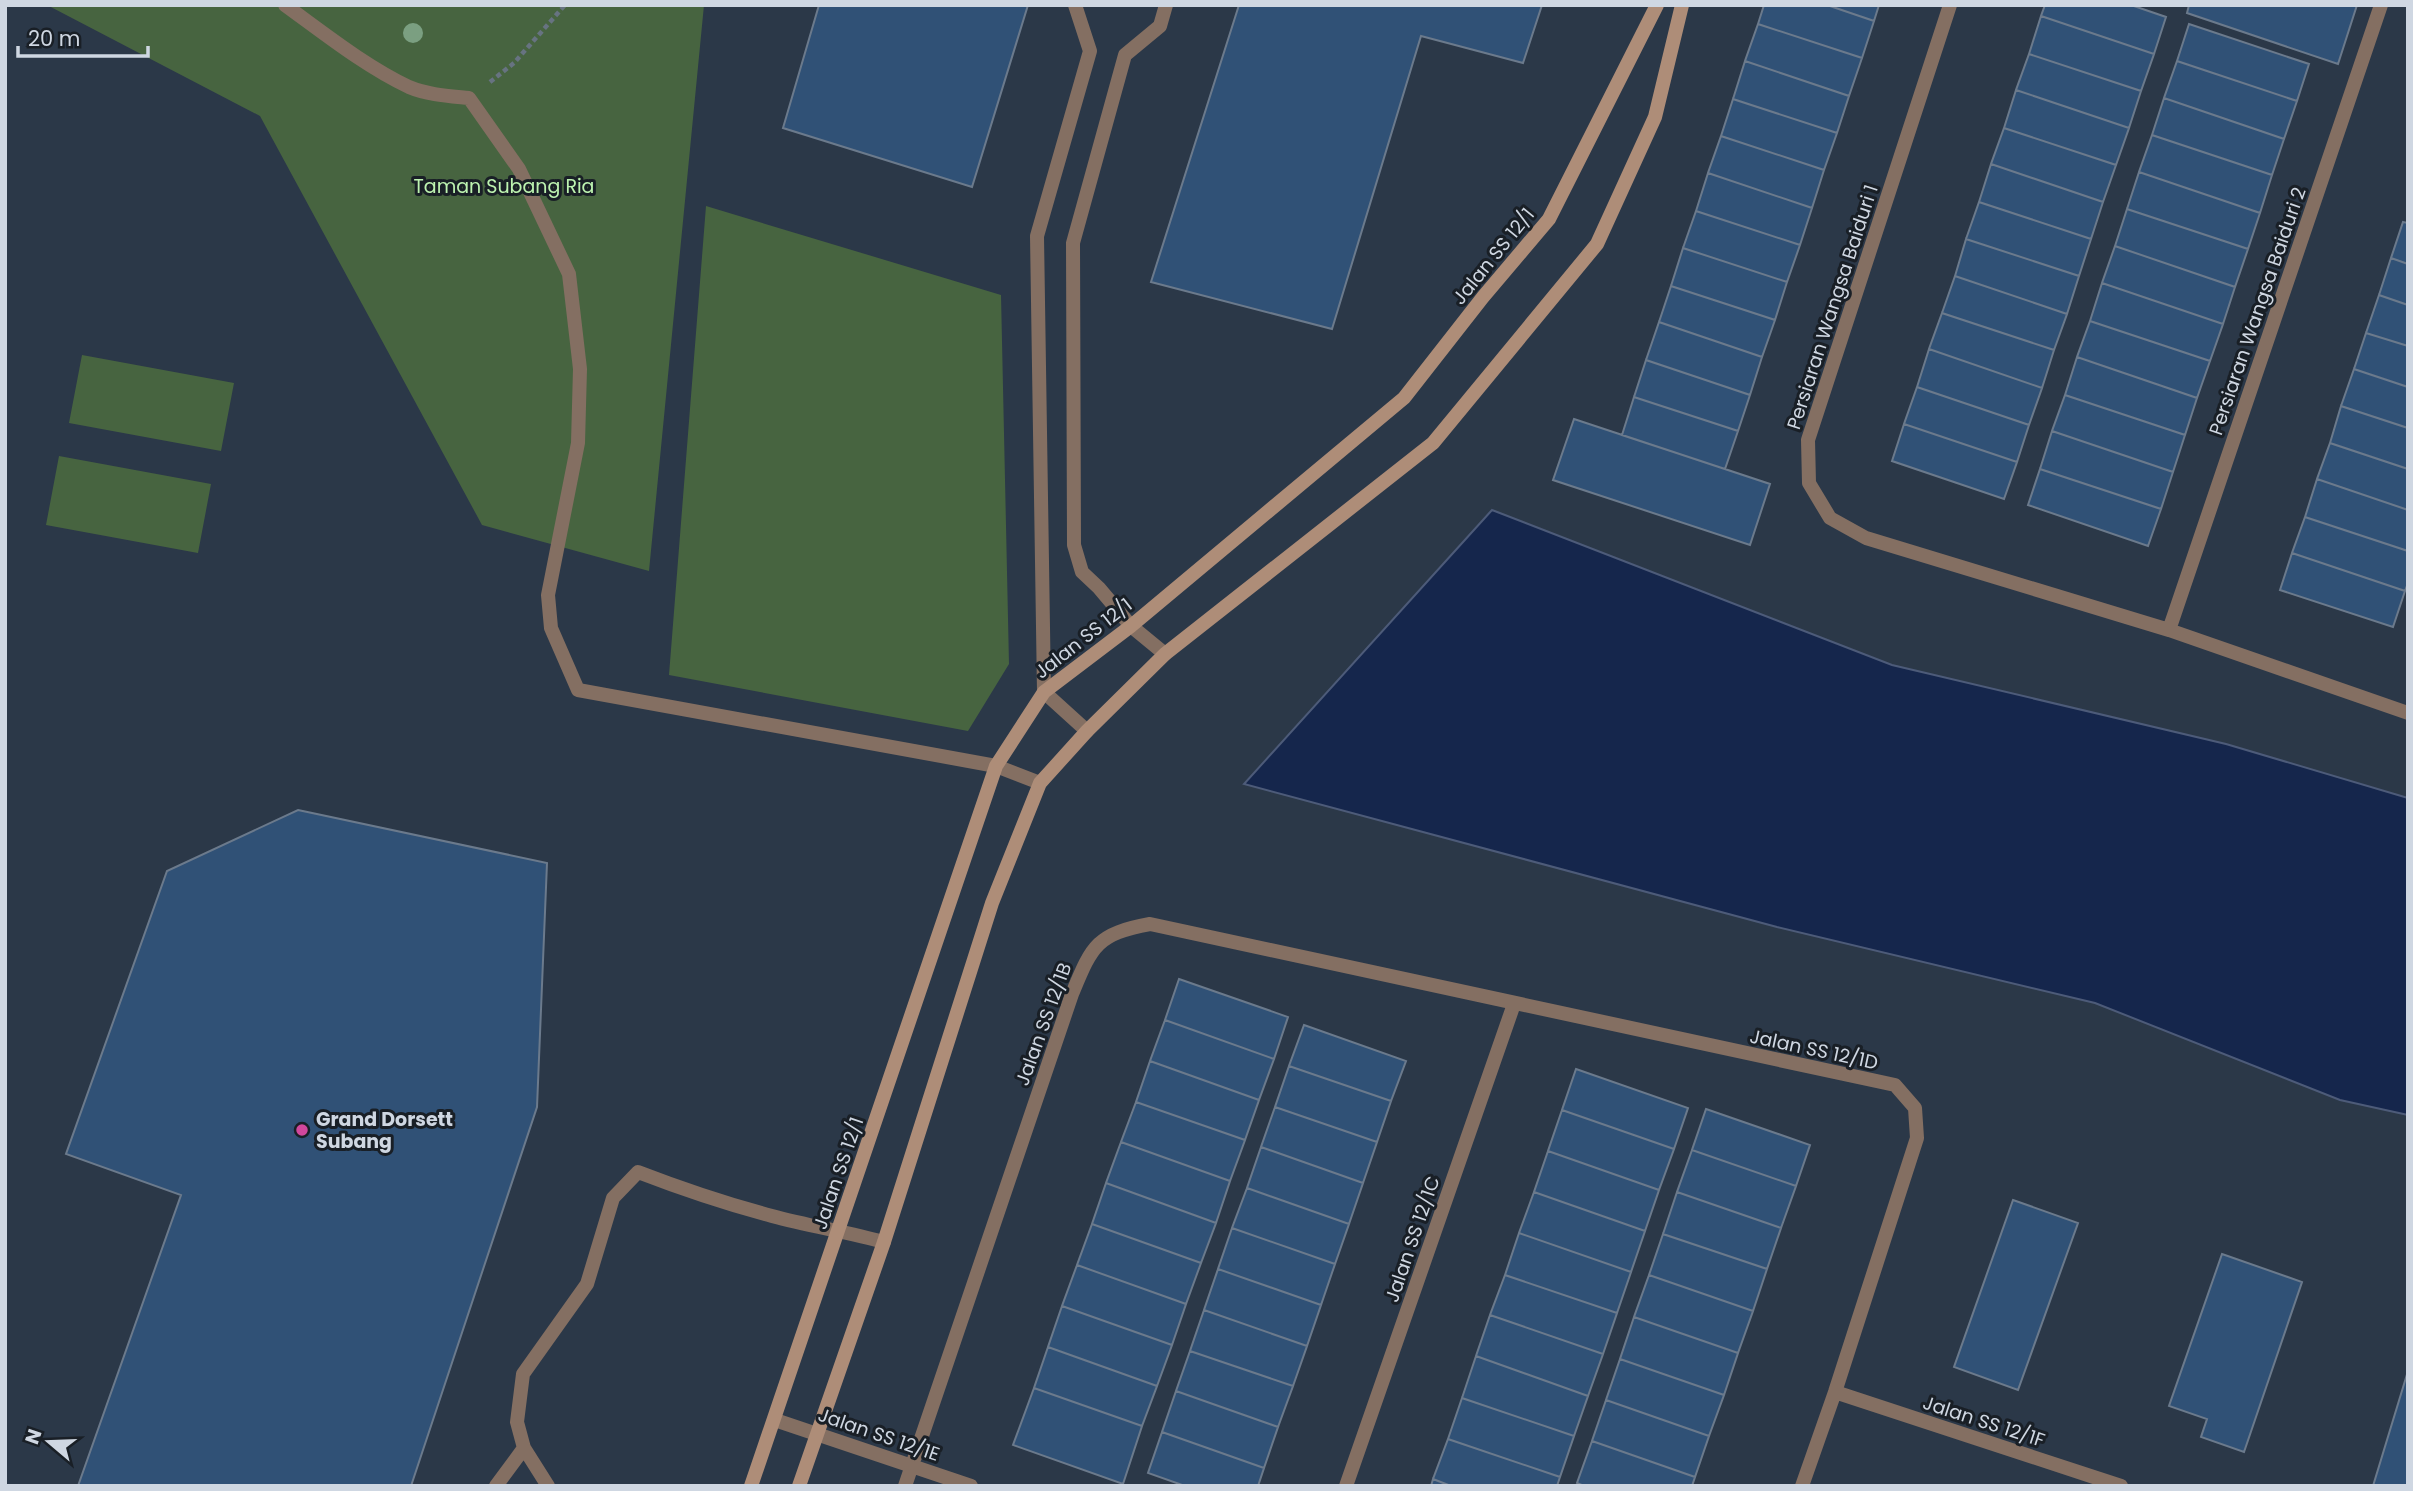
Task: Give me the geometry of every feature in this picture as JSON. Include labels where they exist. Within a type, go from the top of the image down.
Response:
[{"type":"street","points":[[285,5],[355,55],[411,87],[440,95],[469,98],[519,169],[569,274],[580,369],[578,443],[548,595],[551,628],[579,690],[996,766],[1040,783]]},
{"type":"street","points":[[1075,5],[1090,51],[1037,236],[1044,692],[1087,730]]},
{"type":"street","points":[[1165,654],[1131,626],[1100,588],[1082,572],[1074,545],[1073,243],[1125,55],[1160,26],[1166,5]]},
{"type":"street","name":"Jalan SS 12/1","points":[[751,1486],[996,766],[1044,692],[1131,626],[1404,398],[1483,297],[1549,219],[1657,5]]},
{"type":"street","points":[[799,1486],[884,1242],[992,903],[1040,783],[1087,730],[1165,654],[1433,443],[1597,244],[1655,117],[1682,5]]},
{"type":"street","name":"Persiaran Wangsa Baiduri 1","points":[[1950,5],[1808,440],[1809,483],[1830,518],[1866,538],[2169,630],[2408,713]]},
{"type":"street","name":"Persiaran Wangsa Baiduri 2","points":[[2169,630],[2381,5]]},
{"type":"street","name":"Jalan SS 12/1B","points":[[905,1486],[1072,994],[1096,945],[1119,930],[1150,924],[1514,1004]]},
{"type":"street","name":"Jalan SS 12/1D","points":[[1514,1004],[1895,1085],[1915,1108],[1917,1138],[1835,1392],[1801,1486]]},
{"type":"street","name":"Jalan SS 12/1C","points":[[1346,1486],[1514,1004]]},
{"type":"street","points":[[548,1486],[524,1448],[517,1422],[523,1374],[587,1284],[613,1198],[638,1172],[692,1192],[773,1216],[884,1242]]},
{"type":"street","name":"Jalan SS 12/1F","points":[[1835,1392],[2121,1486]]},
{"type":"street","name":"Jalan SS 12/1E","points":[[775,1420],[971,1486]]},
{"type":"street","points":[[496,1486],[524,1448]]},
{"type":"path","points":[[469,98],[514,63],[565,5]]},
{"type":"green space","name":"Taman Subang Ria","points":[[47,5],[704,5],[649,571],[482,525],[260,116]]},
{"type":"green space","points":[[706,206],[1001,295],[1009,664],[968,731],[669,675]]},
{"type":"green space","points":[[82,355],[234,383],[221,451],[69,423]]},
{"type":"green space","points":[[59,456],[211,484],[198,553],[46,525]]},
{"type":"water","points":[[1492,510],[1892,665],[2226,744],[2408,798],[2408,1115],[2340,1100],[2095,1003],[1777,927],[1244,784]]},
{"type":"building","points":[[819,5],[1028,5],[972,187],[783,128]]},
{"type":"building","points":[[1239,5],[1542,5],[1523,63],[1421,36],[1332,329],[1151,282]]},
{"type":"building","points":[[1764,5],[1827,5],[1874,21],[1862,58],[1758,24]]},
{"type":"building","points":[[1827,5],[1879,5],[1874,21]]},
{"type":"building","points":[[2045,5],[2131,5],[2166,17],[2154,54],[2041,16]]},
{"type":"building","points":[[2189,5],[2357,5],[2338,64],[2187,13]]},
{"type":"building","points":[[2041,16],[2154,54],[2141,91],[2029,54]]},
{"type":"building","points":[[1758,24],[1862,58],[1849,96],[1745,61]]},
{"type":"building","points":[[2189,24],[2309,64],[2297,101],[2177,61]]},
{"type":"building","points":[[2029,54],[2141,91],[2129,128],[2016,90]]},
{"type":"building","points":[[1745,61],[1849,96],[1837,133],[1733,99]]},
{"type":"building","points":[[2177,61],[2297,101],[2284,139],[2164,98]]},
{"type":"building","points":[[2016,90],[2129,128],[2116,165],[2004,128]]},
{"type":"building","points":[[2164,98],[2284,139],[2272,175],[2152,135]]},
{"type":"building","points":[[1733,99],[1837,133],[1824,170],[1721,136]]},
{"type":"building","points":[[2004,128],[2116,165],[2103,202],[1991,164]]},
{"type":"building","points":[[2152,135],[2272,175],[2260,213],[2139,172]]},
{"type":"building","points":[[1721,136],[1824,170],[1812,208],[1708,173]]},
{"type":"building","points":[[1991,164],[2103,202],[2091,239],[1979,202]]},
{"type":"building","points":[[2139,172],[2260,213],[2248,249],[2127,209]]},
{"type":"building","points":[[1708,173],[1812,208],[1800,245],[1696,211]]},
{"type":"building","points":[[1979,202],[2091,239],[2079,276],[1966,239]]},
{"type":"building","points":[[2127,209],[2248,249],[2235,287],[2115,246]]},
{"type":"building","points":[[1696,211],[1800,245],[1787,282],[1683,248]]},
{"type":"building","points":[[2403,222],[2408,223],[2408,264],[2391,258]]},
{"type":"building","points":[[1966,239],[2079,276],[2067,314],[1955,276]]},
{"type":"building","points":[[2115,246],[2235,287],[2223,324],[2102,283]]},
{"type":"building","points":[[1683,248],[1787,282],[1775,320],[1671,286]]},
{"type":"building","points":[[2391,258],[2408,264],[2408,305],[2379,295]]},
{"type":"building","points":[[1955,276],[2067,314],[2054,350],[1942,313]]},
{"type":"building","points":[[2102,283],[2223,324],[2210,361],[2090,321]]},
{"type":"building","points":[[1671,286],[1775,320],[1762,357],[1659,322]]},
{"type":"building","points":[[2379,295],[2408,305],[2408,346],[2366,333]]},
{"type":"building","points":[[1942,313],[2054,350],[2042,388],[1929,349]]},
{"type":"building","points":[[2090,321],[2210,361],[2197,398],[2077,357]]},
{"type":"building","points":[[1659,322],[1762,357],[1750,395],[1646,360]]},
{"type":"building","points":[[2366,333],[2408,346],[2408,387],[2354,369]]},
{"type":"building","points":[[1929,349],[2042,388],[2029,425],[1917,387]]},
{"type":"building","points":[[2077,357],[2197,398],[2185,435],[2065,395]]},
{"type":"building","points":[[1646,360],[1750,395],[1738,431],[1634,397]]},
{"type":"building","points":[[2354,369],[2408,387],[2408,428],[2341,406]]},
{"type":"building","points":[[1917,387],[2029,425],[2017,462],[1904,424]]},
{"type":"building","points":[[2065,395],[2185,435],[2173,472],[2052,431]]},
{"type":"building","points":[[1634,397],[1738,431],[1725,469],[1622,435]]},
{"type":"building","points":[[2341,406],[2408,428],[2408,469],[2330,443]]},
{"type":"building","points":[[1574,419],[1770,484],[1750,545],[1553,480]]},
{"type":"building","points":[[1904,424],[2017,462],[2004,499],[1892,461]]},
{"type":"building","points":[[2052,431],[2173,472],[2161,509],[2040,469]]},
{"type":"building","points":[[2330,443],[2408,469],[2408,510],[2317,479]]},
{"type":"building","points":[[2040,469],[2161,509],[2148,546],[2028,505]]},
{"type":"building","points":[[2317,479],[2408,510],[2408,551],[2305,517]]},
{"type":"building","points":[[2305,517],[2408,551],[2408,583],[2405,591],[2292,553]]},
{"type":"building","points":[[2292,553],[2405,591],[2393,627],[2280,590]]},
{"type":"building","name":"Grand Dorsett Subang","points":[[298,810],[547,863],[537,1107],[411,1486],[78,1486],[181,1195],[66,1154],[167,871]]},
{"type":"building","points":[[1179,979],[1288,1017],[1274,1059],[1165,1020]]},
{"type":"building","points":[[1165,1020],[1274,1059],[1259,1100],[1150,1061]]},
{"type":"building","points":[[1304,1025],[1406,1061],[1391,1101],[1289,1066]]},
{"type":"building","points":[[1150,1061],[1259,1100],[1245,1140],[1136,1102]]},
{"type":"building","points":[[1289,1066],[1391,1101],[1377,1142],[1275,1107]]},
{"type":"building","points":[[1576,1069],[1688,1108],[1674,1149],[1562,1110]]},
{"type":"building","points":[[1136,1102],[1245,1140],[1230,1181],[1121,1142]]},
{"type":"building","points":[[1275,1107],[1377,1142],[1363,1183],[1261,1147]]},
{"type":"building","points":[[1706,1109],[1810,1145],[1796,1186],[1692,1150]]},
{"type":"building","points":[[1562,1110],[1674,1149],[1659,1190],[1548,1151]]},
{"type":"building","points":[[1121,1142],[1230,1181],[1216,1223],[1106,1183]]},
{"type":"building","points":[[1261,1147],[1363,1183],[1349,1224],[1247,1188]]},
{"type":"building","points":[[1692,1150],[1796,1186],[1781,1228],[1677,1192]]},
{"type":"building","points":[[1548,1151],[1659,1190],[1645,1231],[1534,1192]]},
{"type":"building","points":[[1106,1183],[1216,1223],[1201,1263],[1092,1224]]},
{"type":"building","points":[[1247,1188],[1349,1224],[1335,1264],[1232,1228]]},
{"type":"building","points":[[1534,1192],[1645,1231],[1631,1272],[1519,1233]]},
{"type":"building","points":[[1677,1192],[1781,1228],[1767,1269],[1663,1234]]},
{"type":"building","points":[[2013,1200],[2078,1223],[2018,1390],[1954,1367]]},
{"type":"building","points":[[1092,1224],[1201,1263],[1186,1304],[1077,1265]]},
{"type":"building","points":[[1232,1228],[1335,1264],[1321,1305],[1218,1269]]},
{"type":"building","points":[[1519,1233],[1631,1272],[1617,1313],[1505,1275]]},
{"type":"building","points":[[1663,1234],[1767,1269],[1753,1311],[1649,1275]]},
{"type":"building","points":[[2222,1254],[2302,1282],[2244,1452],[2201,1437],[2207,1419],[2169,1406]]},
{"type":"building","points":[[1077,1265],[1186,1304],[1172,1345],[1062,1306]]},
{"type":"building","points":[[1218,1269],[1321,1305],[1307,1346],[1204,1310]]},
{"type":"building","points":[[1505,1275],[1617,1313],[1603,1354],[1490,1315]]},
{"type":"building","points":[[1649,1275],[1753,1311],[1738,1353],[1634,1317]]},
{"type":"building","points":[[1062,1306],[1172,1345],[1157,1386],[1048,1347]]},
{"type":"building","points":[[1204,1310],[1307,1346],[1293,1386],[1190,1351]]},
{"type":"building","points":[[1490,1315],[1603,1354],[1588,1396],[1476,1356]]},
{"type":"building","points":[[1634,1317],[1738,1353],[1724,1395],[1620,1359]]},
{"type":"building","points":[[1048,1347],[1157,1386],[1142,1426],[1034,1388]]},
{"type":"building","points":[[1190,1351],[1293,1386],[1278,1427],[1176,1391]]},
{"type":"building","points":[[1476,1356],[1588,1396],[1574,1436],[1462,1398]]},
{"type":"building","points":[[1620,1359],[1724,1395],[1709,1436],[1606,1400]]},
{"type":"building","points":[[2408,1371],[2408,1486],[2373,1486]]},
{"type":"building","points":[[1034,1388],[1142,1426],[1123,1484],[1013,1445]]},
{"type":"building","points":[[1176,1391],[1278,1427],[1264,1468],[1162,1432]]},
{"type":"building","points":[[1462,1398],[1574,1436],[1560,1477],[1448,1439]]},
{"type":"building","points":[[1606,1400],[1709,1436],[1695,1477],[1592,1441]]},
{"type":"building","points":[[1162,1432],[1264,1468],[1258,1486],[1185,1486],[1148,1473]]},
{"type":"building","points":[[1448,1439],[1560,1477],[1557,1486],[1451,1486],[1433,1479]]},
{"type":"building","points":[[1592,1441],[1695,1477],[1692,1486],[1584,1486],[1577,1483]]},
{"type":"building","points":[[1433,1479],[1451,1486],[1431,1486]]},
{"type":"place","name":"Grand Dorsett Subang","points":[[302,1130]]}]
